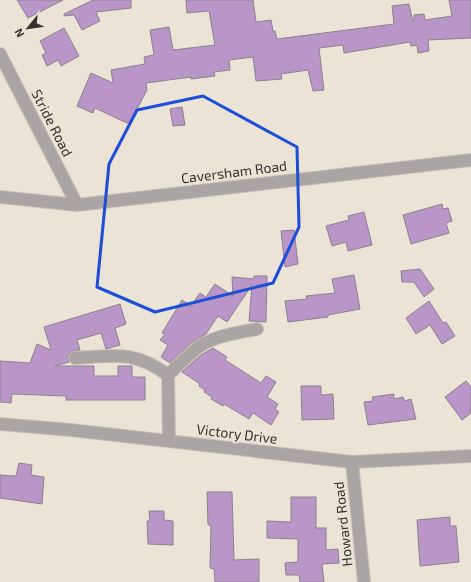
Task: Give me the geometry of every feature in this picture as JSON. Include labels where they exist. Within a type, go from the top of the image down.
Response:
[{"type":"street","name":"Stride Road","points":[[0,54],[77,205]]},
{"type":"street","name":"Caversham Road","points":[[0,197],[77,205],[471,160]]},
{"type":"street","points":[[169,441],[168,376],[200,346],[209,341],[221,336],[257,329]]},
{"type":"street","points":[[75,358],[127,356],[142,359],[168,376]]},
{"type":"street","name":"Victory Drive","points":[[0,424],[169,441],[352,462],[471,456]]},
{"type":"street","name":"Howard Road","points":[[352,462],[364,582]]},
{"type":"highlighted area","points":[[203,96],[297,147],[299,227],[273,283],[155,312],[97,287],[109,164],[137,110]]},
{"type":"building","points":[[17,0],[63,0],[28,18]]},
{"type":"building","points":[[93,0],[131,0],[131,8],[96,12],[100,21],[82,30],[74,15],[64,16],[64,14]]},
{"type":"building","points":[[186,0],[253,0],[256,22],[271,20],[273,31],[275,31],[277,39],[394,24],[392,6],[409,4],[413,22],[414,15],[424,14],[425,20],[452,16],[449,0],[471,0],[471,38],[428,40],[429,51],[418,53],[417,45],[411,46],[410,42],[344,53],[343,45],[319,48],[324,90],[313,91],[308,70],[281,74],[282,79],[256,81],[253,57],[229,60],[230,70],[214,72],[215,76],[191,79],[191,77],[146,83],[147,90],[129,124],[95,108],[93,113],[77,106],[91,73],[113,83],[111,70],[145,64],[144,57],[154,55],[150,30],[169,27],[173,50],[215,45],[209,11],[187,13]]},
{"type":"building","points":[[64,28],[79,56],[61,66],[58,60],[47,66],[42,55],[46,53],[40,41]]},
{"type":"building","points":[[182,107],[185,125],[173,126],[170,109]]},
{"type":"building","points":[[442,204],[443,209],[448,208],[452,221],[446,223],[449,233],[411,244],[403,215]]},
{"type":"building","points":[[364,212],[372,245],[348,251],[346,242],[332,246],[326,226],[349,220],[348,216]]},
{"type":"building","points":[[294,230],[298,264],[285,267],[281,231]]},
{"type":"building","points":[[420,269],[434,289],[424,297],[414,282],[402,282],[401,271]]},
{"type":"building","points":[[354,275],[360,309],[328,315],[328,317],[288,322],[285,301],[307,299],[306,296],[335,293],[332,279]]},
{"type":"building","points":[[254,276],[267,276],[266,322],[249,321],[252,285],[227,322],[218,316],[206,334],[191,343],[170,363],[161,357],[168,345],[160,340],[165,334],[162,333],[182,300],[191,306],[200,293],[206,297],[215,284],[233,296],[232,277],[254,279]]},
{"type":"building","points":[[429,301],[443,323],[446,322],[455,336],[442,344],[430,325],[416,334],[406,318]]},
{"type":"building","points":[[120,304],[126,324],[115,328],[120,345],[106,349],[101,333],[77,340],[80,350],[71,352],[68,355],[69,362],[55,366],[94,366],[94,376],[118,376],[118,366],[132,366],[132,377],[145,377],[145,400],[66,400],[66,396],[12,394],[11,403],[0,402],[0,361],[30,363],[37,344],[51,350],[44,327]]},
{"type":"building","points":[[213,348],[227,357],[225,360],[261,383],[266,376],[276,382],[267,397],[278,404],[275,409],[279,412],[271,425],[253,413],[249,419],[224,404],[223,406],[211,399],[212,397],[204,392],[205,390],[199,386],[200,384],[182,372],[201,355]]},
{"type":"building","points":[[466,381],[471,387],[471,413],[462,420],[445,397]]},
{"type":"building","points":[[301,386],[321,386],[321,395],[333,394],[334,419],[302,420]]},
{"type":"building","points":[[394,394],[394,399],[403,397],[405,401],[411,399],[416,419],[368,425],[364,402],[373,401],[372,397]]},
{"type":"building","points":[[19,463],[32,465],[31,475],[44,477],[42,504],[0,498],[0,475],[16,476]]},
{"type":"building","points":[[207,492],[232,492],[234,560],[259,559],[259,582],[215,582],[214,569],[210,568],[211,525],[208,525]]},
{"type":"building","points":[[291,497],[316,497],[316,528],[326,528],[326,550],[338,549],[339,563],[322,564],[324,582],[300,582],[299,575],[286,575],[285,563],[298,562],[298,539],[267,538],[267,521],[291,522]]},
{"type":"building","points":[[149,511],[164,511],[164,520],[173,521],[173,545],[148,544],[147,521],[150,521]]},
{"type":"building","points":[[450,517],[450,526],[456,526],[459,562],[420,566],[417,520]]}]
